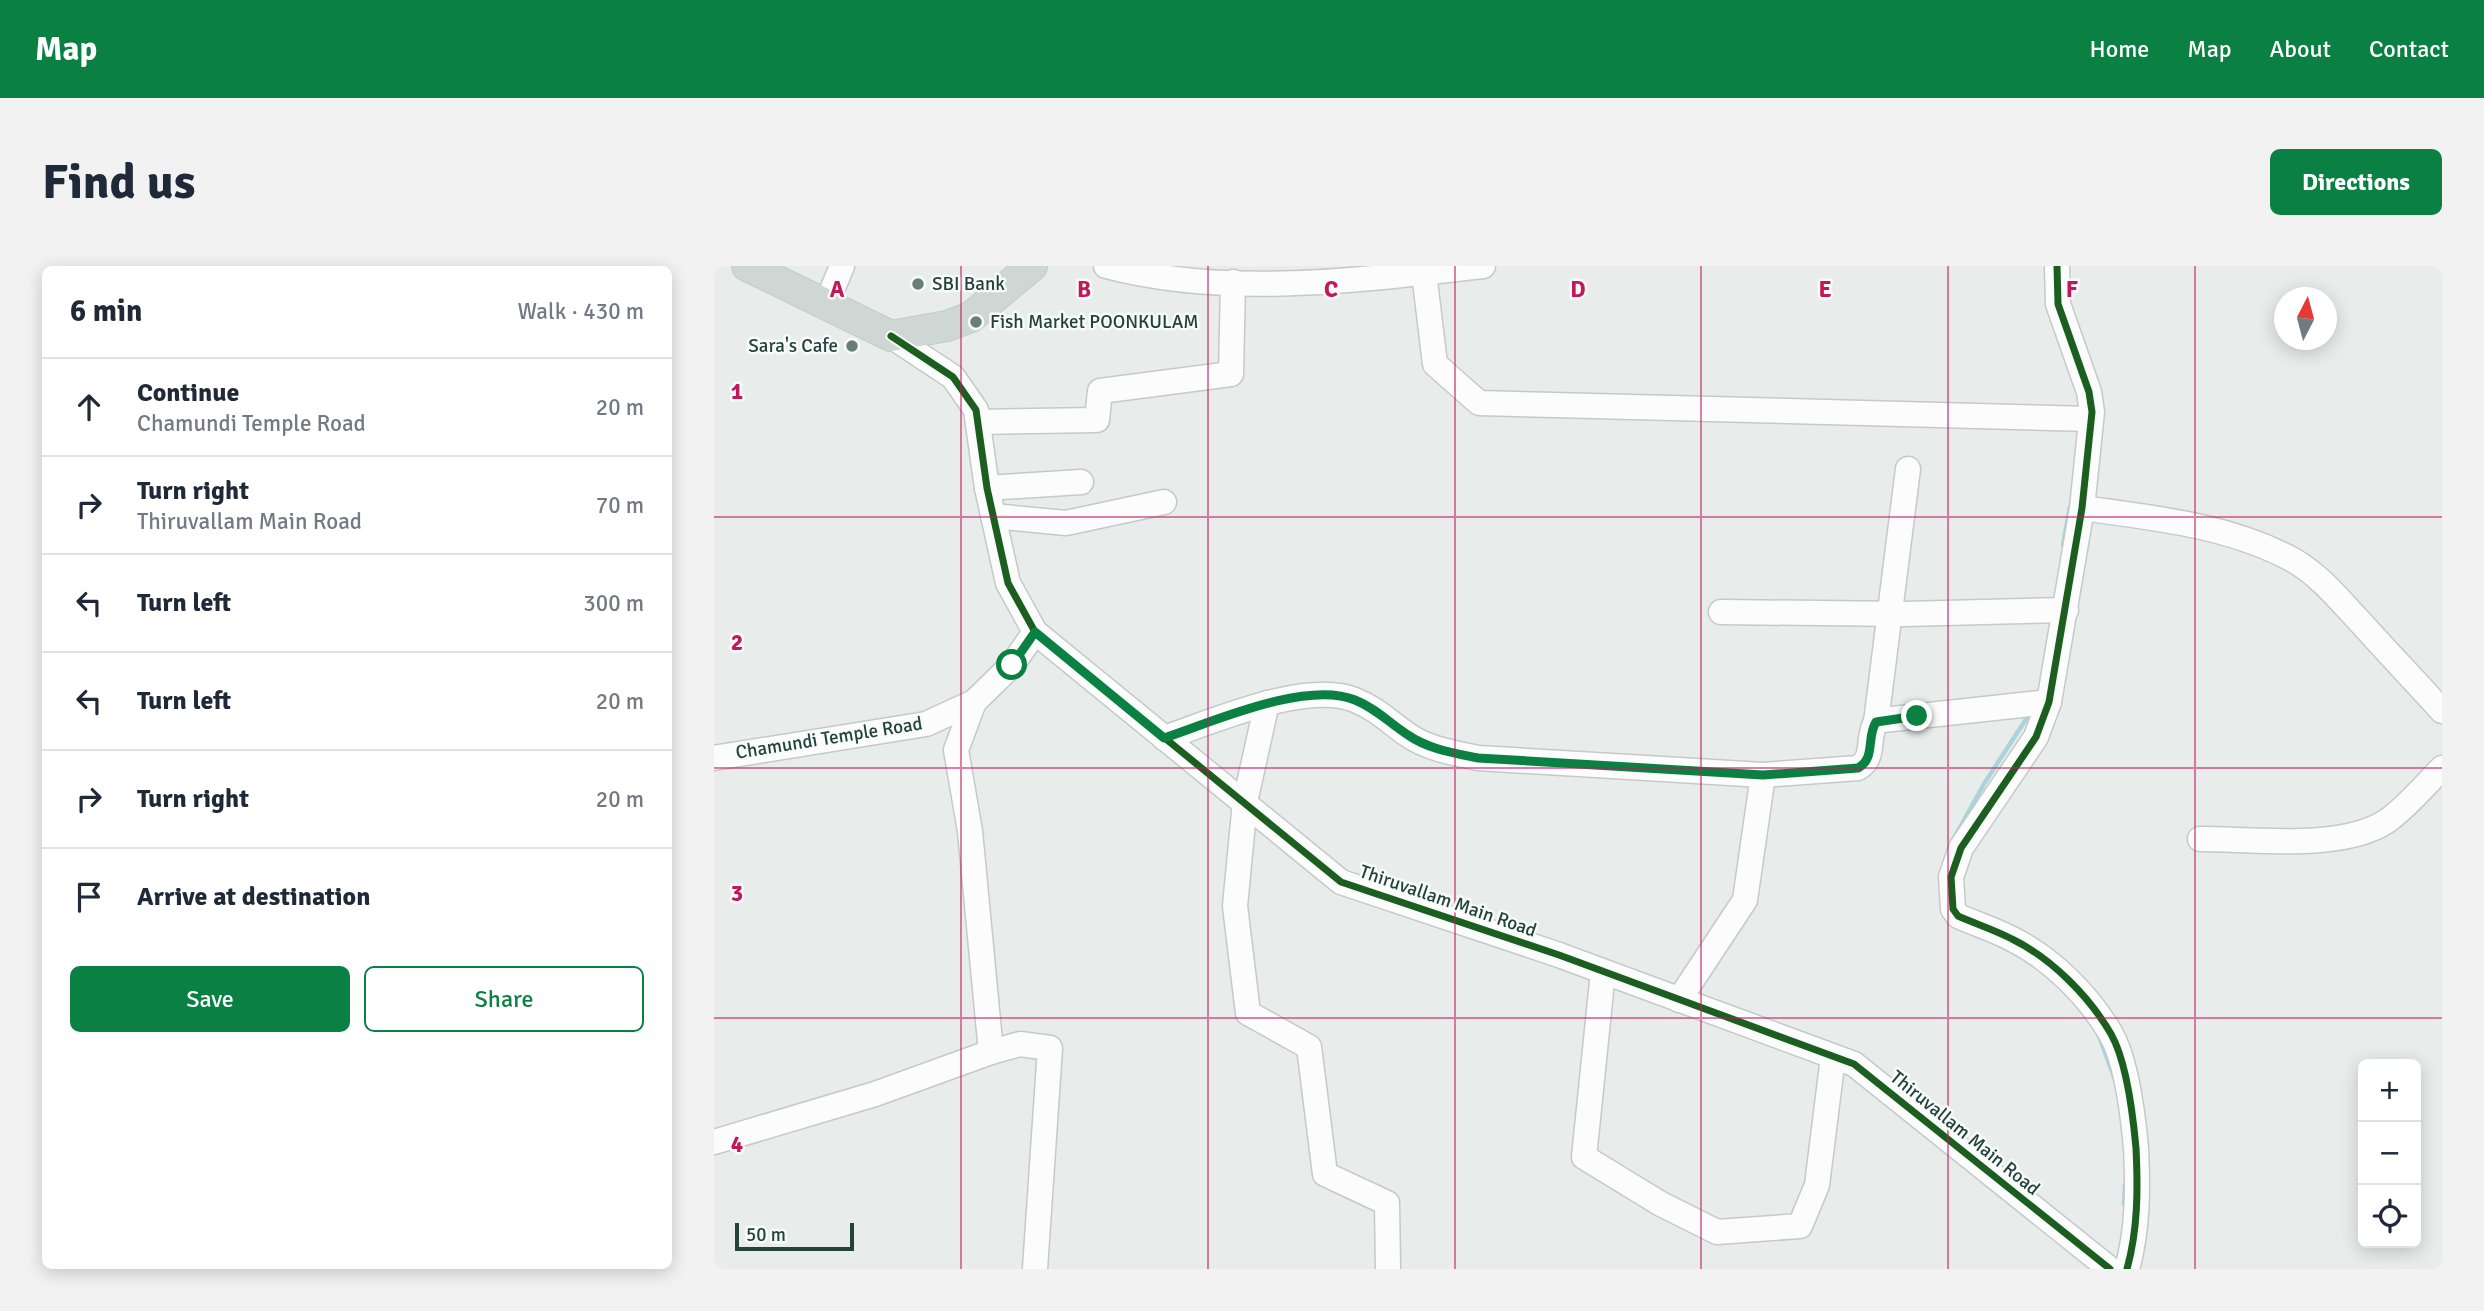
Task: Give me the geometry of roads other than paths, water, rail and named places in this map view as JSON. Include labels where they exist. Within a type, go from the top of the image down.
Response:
[{"type":"main road","name":"Thiruvallam Main Road","points":[[747,266],[891,336]]},
{"type":"main road","points":[[891,336],[947,326],[971,317],[1032,266]]},
{"type":"street","points":[[826,305],[842,266]]},
{"type":"street","points":[[1106,266],[1146,276],[1270,285],[1483,266]]},
{"type":"street","points":[[2057,266],[2058,304],[2089,392],[2091,419],[2082,508],[2066,610],[2049,702],[2036,737],[1961,848],[1951,877],[1953,909],[1958,916],[2012,938],[2046,961],[2089,1004],[2112,1035],[2133,1108],[2137,1219],[2127,1269]]},
{"type":"street","points":[[1412,271],[1435,364],[1479,403],[2091,419]]},
{"type":"street","points":[[978,422],[1097,420],[1100,391],[1231,374],[1233,282]]},
{"type":"street","name":"Thiruvallam Main Road","points":[[891,336],[953,377],[976,410],[987,488],[1009,583],[1035,632],[1341,882],[1602,972],[1854,1064],[2110,1269]]},
{"type":"street","points":[[1164,738],[1267,703],[1314,695],[1352,698],[1384,714],[1408,735],[1438,749],[1478,758],[1763,775],[1858,768],[1866,764],[1870,756],[1872,729],[1876,722],[1908,468]]},
{"type":"street","points":[[987,488],[1081,482]]},
{"type":"street","points":[[993,516],[1066,523],[1164,502]]},
{"type":"street","points":[[2082,508],[2162,520],[2223,533],[2262,545],[2295,561],[2327,585],[2442,711]]},
{"type":"street","points":[[1721,612],[1888,614],[2066,610]]},
{"type":"street","name":"Chamundi Temple Road","points":[[714,758],[926,724],[974,702],[1012,665],[1035,632]]},
{"type":"street","points":[[974,702],[956,750],[970,831],[991,1052]]},
{"type":"street","points":[[1876,722],[2049,702]]},
{"type":"street","points":[[1267,703],[1245,803],[1235,906],[1248,1013],[1309,1047],[1325,1174],[1387,1203],[1388,1269]]},
{"type":"street","points":[[2200,839],[2323,839],[2361,832],[2388,821],[2442,768]]},
{"type":"street","points":[[1679,1000],[1745,900],[1763,775]]},
{"type":"street","points":[[1602,972],[1584,1157],[1661,1204],[1717,1233],[1800,1226],[1817,1185],[1833,1056]]},
{"type":"street","points":[[714,1142],[875,1094],[991,1052],[1020,1044],[1050,1048],[1035,1269]]},
{"type":"waterway","points":[[2063,545],[2070,507]]},
{"type":"waterway","points":[[1953,840],[1984,784],[2030,713]]},
{"type":"waterway","points":[[2099,1036],[2114,1077]]},
{"type":"waterway","points":[[2124,1204],[2125,1185]]},
{"type":"place","name":"SBI Bank","points":[[918,284]]},
{"type":"place","name":"Fish Market POONKULAM","points":[[976,322]]},
{"type":"place","name":"Sara's Cafe","points":[[852,346]]}]
